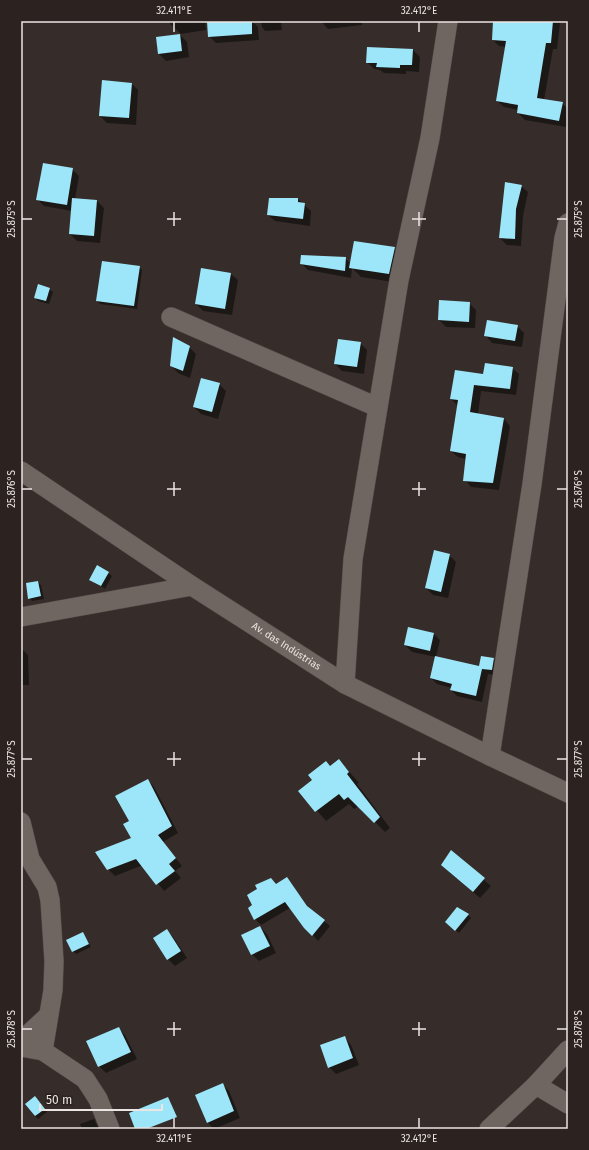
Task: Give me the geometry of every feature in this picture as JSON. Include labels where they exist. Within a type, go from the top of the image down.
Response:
[{"type":"street","points":[[345,684],[353,559],[398,280],[430,138],[448,21]]},
{"type":"street","points":[[490,756],[532,484],[557,290],[568,223]]},
{"type":"street","points":[[171,317],[377,407]]},
{"type":"street","name":"Av. das Indústrias","points":[[21,471],[192,586],[345,684],[568,793]]},
{"type":"street","points":[[21,616],[192,586]]},
{"type":"street","points":[[21,822],[30,859],[47,887],[50,900],[53,990],[43,1051]]},
{"type":"street","points":[[21,1041],[48,1016]]},
{"type":"street","points":[[21,1047],[43,1051],[85,1079],[98,1099],[110,1129]]},
{"type":"street","points":[[489,1129],[536,1085],[568,1050]]},
{"type":"street","points":[[536,1085],[568,1104]]},
{"type":"building","points":[[207,21],[252,21],[252,34],[208,37]]},
{"type":"building","points":[[493,21],[553,21],[551,43],[546,43],[537,98],[563,102],[559,121],[517,113],[518,105],[496,101],[506,41],[492,40]]},
{"type":"building","points":[[180,34],[182,51],[158,54],[156,37]]},
{"type":"building","points":[[367,47],[413,49],[412,65],[400,65],[400,68],[376,67],[377,63],[366,63]]},
{"type":"building","points":[[102,80],[132,83],[129,118],[99,116]]},
{"type":"building","points":[[43,163],[73,168],[67,205],[36,200]]},
{"type":"building","points":[[505,182],[522,185],[516,209],[515,239],[499,238]]},
{"type":"building","points":[[72,198],[97,200],[94,236],[69,234]]},
{"type":"building","points":[[269,198],[298,198],[298,202],[305,203],[303,219],[267,215]]},
{"type":"building","points":[[354,241],[395,247],[389,274],[349,268]]},
{"type":"building","points":[[301,255],[346,257],[345,271],[300,264]]},
{"type":"building","points":[[102,261],[140,266],[134,306],[96,301]]},
{"type":"building","points":[[201,268],[231,273],[225,309],[195,304]]},
{"type":"building","points":[[38,284],[50,288],[46,301],[34,298]]},
{"type":"building","points":[[439,300],[470,302],[469,322],[438,320]]},
{"type":"building","points":[[487,320],[518,325],[515,341],[484,336]]},
{"type":"building","points":[[173,337],[190,346],[183,371],[170,366]]},
{"type":"building","points":[[338,339],[361,342],[357,367],[334,364]]},
{"type":"building","points":[[485,363],[513,367],[510,389],[474,385],[470,412],[504,418],[493,483],[463,481],[466,454],[450,451],[458,400],[450,399],[455,370],[483,374]]},
{"type":"building","points":[[201,378],[220,383],[212,412],[193,407]]},
{"type":"building","points":[[434,550],[450,554],[441,592],[425,588]]},
{"type":"building","points":[[97,565],[109,572],[101,586],[89,580]]},
{"type":"building","points":[[38,581],[41,596],[28,599],[26,583]]},
{"type":"building","points":[[408,627],[434,633],[430,651],[404,645]]},
{"type":"building","points":[[435,656],[479,666],[481,656],[494,658],[492,670],[482,669],[476,696],[450,690],[452,684],[430,678]]},
{"type":"building","points":[[339,759],[349,772],[347,774],[380,817],[374,823],[348,797],[344,800],[339,794],[315,812],[298,791],[312,780],[308,775],[326,761],[330,766]]},
{"type":"building","points":[[148,779],[172,826],[158,835],[176,858],[169,864],[175,871],[156,885],[136,859],[107,870],[95,852],[131,838],[123,824],[129,821],[115,796]]},
{"type":"building","points":[[451,850],[485,878],[473,892],[441,865]]},
{"type":"building","points":[[287,877],[307,906],[325,920],[312,936],[304,928],[285,902],[254,920],[248,908],[252,905],[247,895],[257,889],[255,885],[271,878],[276,884]]},
{"type":"building","points":[[457,907],[469,914],[455,931],[445,922]]},
{"type":"building","points":[[260,926],[270,946],[251,955],[241,935]]},
{"type":"building","points":[[167,929],[181,951],[167,960],[153,938]]},
{"type":"building","points":[[83,932],[89,944],[72,952],[66,940]]},
{"type":"building","points":[[119,1027],[131,1052],[98,1067],[86,1041]]},
{"type":"building","points":[[345,1036],[353,1058],[328,1068],[320,1045]]},
{"type":"building","points":[[223,1083],[234,1111],[207,1123],[195,1095]]},
{"type":"building","points":[[35,1096],[45,1109],[35,1116],[25,1104]]},
{"type":"building","points":[[168,1097],[177,1117],[146,1129],[135,1129],[129,1113]]}]
